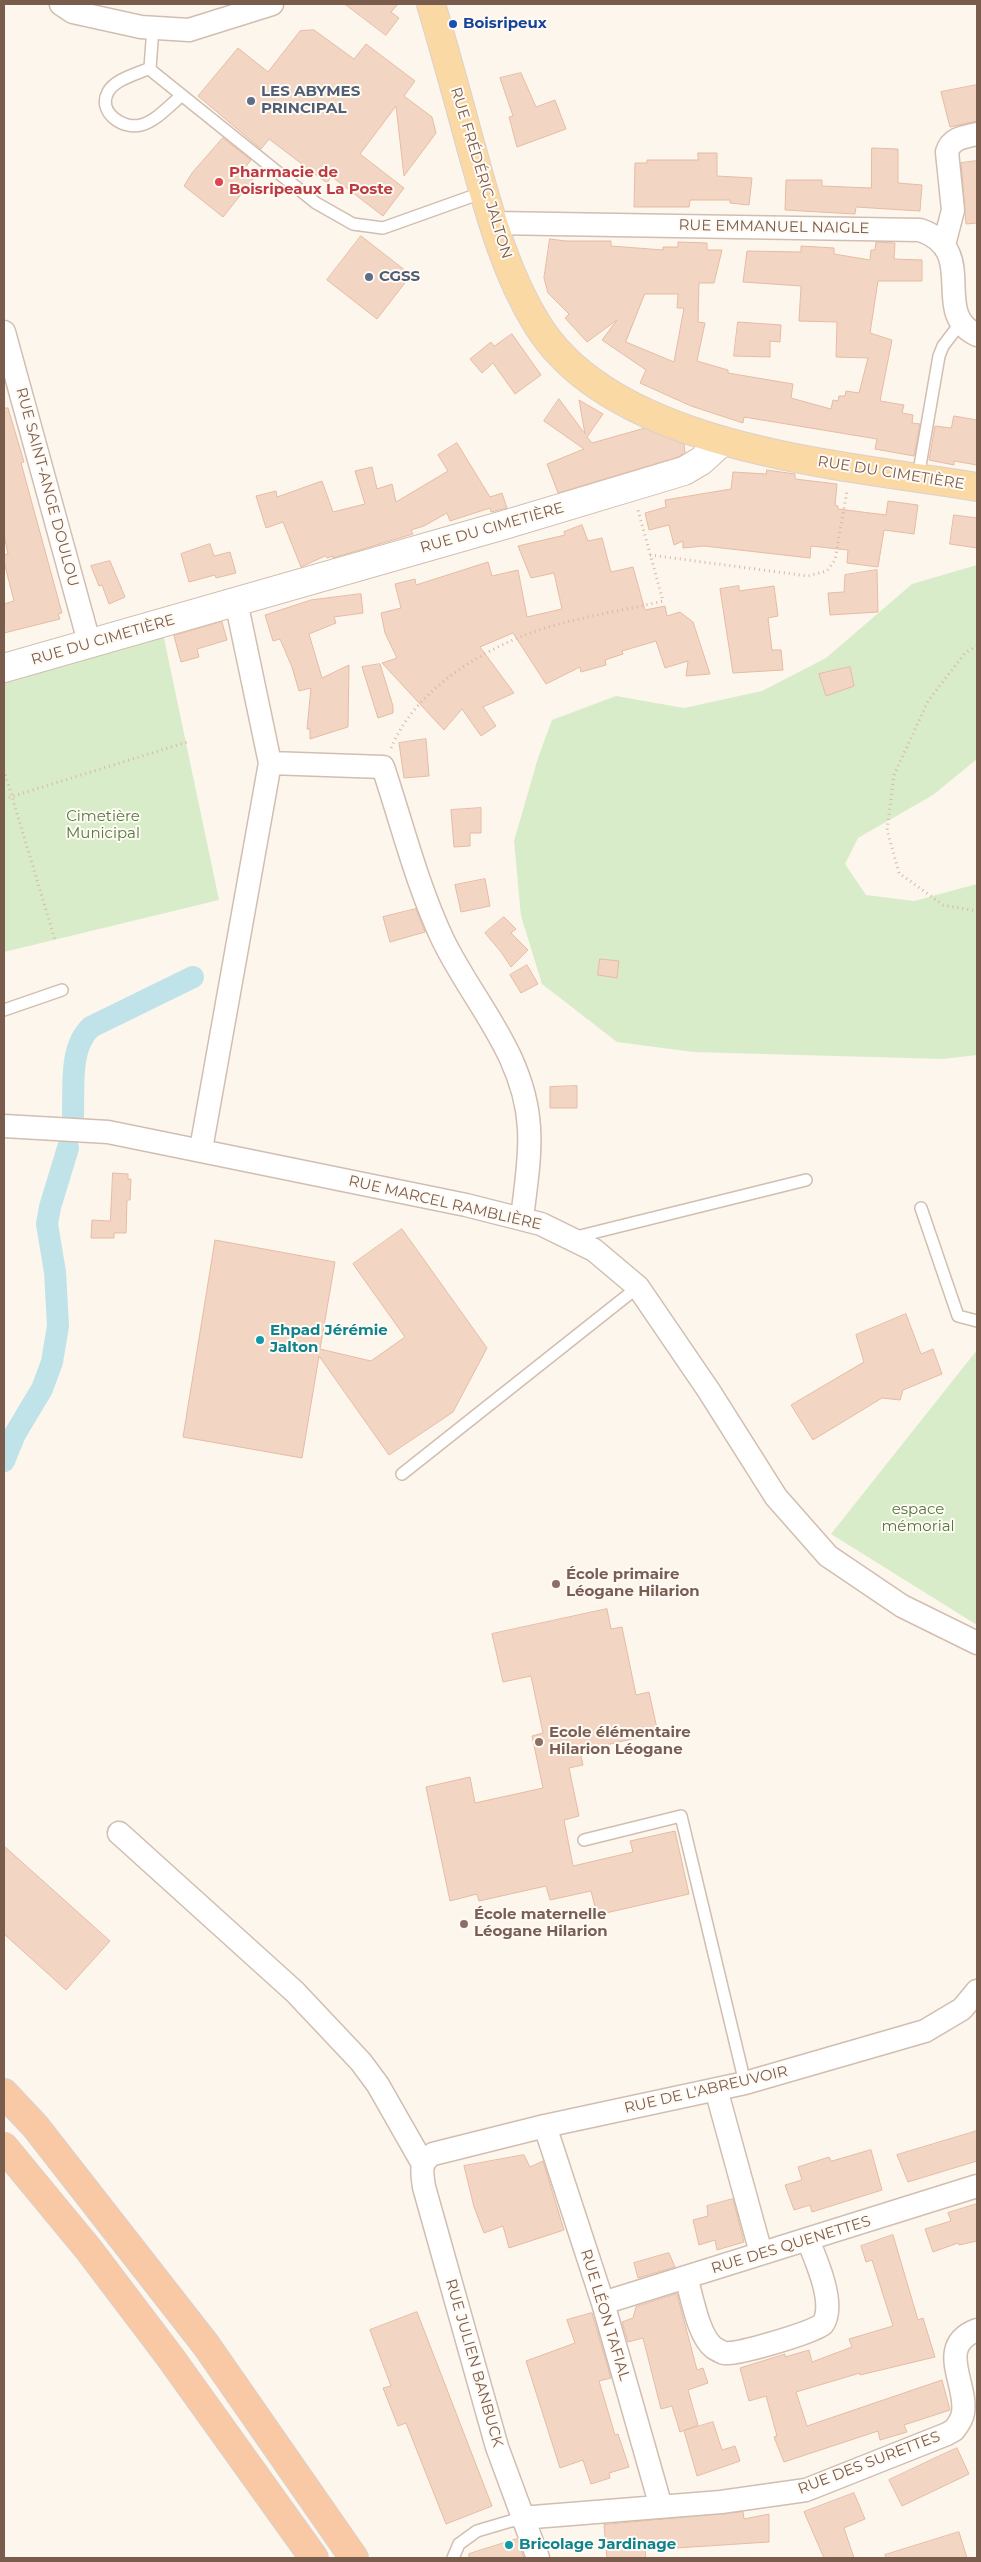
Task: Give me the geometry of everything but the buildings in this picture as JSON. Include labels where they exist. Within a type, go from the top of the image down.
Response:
[{"type":"highway","points":[[4,2093],[34,2126],[200,2337],[356,2551],[373,2558]]},
{"type":"highway","points":[[4,2148],[89,2250],[164,2349],[314,2558]]},
{"type":"main road","name":"RUE FRÉDÉRIC JALTON","points":[[431,4],[494,223],[518,287],[538,325],[559,352],[586,379],[632,407],[723,441]]},
{"type":"main road","name":"RUE DU CIMETIÈRE","points":[[723,441],[796,458],[977,487]]},
{"type":"street","points":[[61,4],[73,12],[153,28],[189,30],[272,4]]},
{"type":"street","points":[[969,328],[956,304],[954,255],[944,241],[953,210],[947,152],[949,145],[954,140],[977,134]]},
{"type":"street","name":"RUE EMMANUEL NAIGLE","points":[[494,223],[920,230],[944,241]]},
{"type":"street","name":"RUE SAINT-ANGE DOULOU","points":[[4,332],[89,642]]},
{"type":"street","name":"RUE DU CIMETIÈRE","points":[[4,668],[684,471],[701,461],[723,441]]},
{"type":"street","points":[[201,1150],[270,762],[236,601]]},
{"type":"street","points":[[270,762],[383,767],[418,875],[443,940],[491,1018],[520,1080],[529,1128],[522,1219]]},
{"type":"street","name":"RUE MARCEL RAMBLIÈRE","points":[[4,1126],[108,1132],[201,1150],[522,1219],[541,1224],[594,1250],[638,1287],[776,1497],[828,1556],[902,1606],[977,1643]]},
{"type":"street","points":[[119,1833],[295,1992],[361,2062],[378,2085],[423,2164]]},
{"type":"street","name":"RUE DE L'ABREUVOIR","points":[[423,2164],[433,2154],[545,2126],[745,2083],[925,2031],[952,2017],[977,1994]]},
{"type":"street","points":[[716,2089],[761,2253]]},
{"type":"street","name":"RUE LÉON TAFIAL","points":[[545,2126],[604,2303],[660,2507]]},
{"type":"street","name":"RUE JULIEN BANBUCK","points":[[423,2164],[422,2171],[426,2196],[497,2447],[538,2558]]},
{"type":"street","name":"RUE DES QUENETTES","points":[[604,2303],[977,2186]]},
{"type":"street","points":[[686,2277],[702,2332],[712,2347],[724,2353],[742,2351],[794,2336],[821,2326],[826,2319],[828,2307],[820,2270],[808,2240]]},
{"type":"street","name":"RUE DES SURETTES","points":[[522,2518],[722,2502],[806,2490],[954,2430],[963,2412],[955,2366],[958,2344],[965,2336],[977,2330]]},
{"type":"lane","points":[[150,68],[153,28]]},
{"type":"lane","points":[[150,68],[181,96],[316,203],[353,224],[383,228],[484,192]]},
{"type":"lane","points":[[150,68],[116,83],[108,93],[105,102],[108,112],[114,120],[124,124],[140,126],[159,115],[181,96]]},
{"type":"lane","points":[[918,477],[939,356],[943,346],[969,328]]},
{"type":"lane","points":[[4,1010],[62,990]]},
{"type":"lane","points":[[570,1238],[806,1180]]},
{"type":"lane","points":[[921,1208],[958,1316],[977,1321]]},
{"type":"lane","points":[[402,1474],[638,1287]]},
{"type":"lane","points":[[584,1840],[681,1816],[745,2083]]},
{"type":"lane","points":[[453,2558],[459,2544],[478,2531],[522,2518]]},
{"type":"path","points":[[650,555],[808,576],[827,571],[835,560],[851,466]]},
{"type":"path","points":[[383,767],[399,729],[418,707],[445,679],[497,648],[527,635],[663,601],[632,486]]},
{"type":"path","points":[[977,646],[965,654],[928,700],[894,775],[887,830],[899,873],[943,905],[977,911]]},
{"type":"path","points":[[4,799],[187,742]]},
{"type":"path","points":[[4,770],[55,940]]},
{"type":"green space","points":[[977,565],[977,759],[933,795],[858,838],[845,864],[866,895],[914,901],[977,884],[977,1055],[943,1059],[693,1052],[617,1042],[542,984],[521,916],[514,841],[538,758],[552,720],[616,696],[684,708],[762,691],[826,658],[912,584]]},
{"type":"green space","name":"Cimetière Municipal","points":[[161,624],[219,900],[4,952],[4,668]]},
{"type":"green space","name":"espace mémorial","points":[[977,1350],[977,1625],[831,1534]]},
{"type":"waterway","points":[[73,1115],[74,1068],[79,1045],[84,1035],[91,1027],[193,977]]},
{"type":"waterway","points":[[4,1461],[15,1434],[42,1389],[52,1362],[58,1326],[55,1272],[47,1224],[50,1207],[68,1148]]},
{"type":"place","name":"Boisripeux","points":[[453,24]]},
{"type":"place","name":"LES ABYMES PRINCIPAL","points":[[251,101]]},
{"type":"place","name":"Pharmacie de Boisripeaux La Poste","points":[[219,182]]},
{"type":"place","name":"CGSS","points":[[369,277]]},
{"type":"place","name":"Ehpad Jérémie Jalton","points":[[260,1340]]},
{"type":"place","name":"École primaire Léogane Hilarion","points":[[556,1584]]},
{"type":"place","name":"Ecole élémentaire Hilarion Léogane","points":[[539,1742]]},
{"type":"place","name":"École maternelle Léogane Hilarion","points":[[464,1924]]},
{"type":"place","name":"Bricolage Jardinage","points":[[509,2545]]}]
